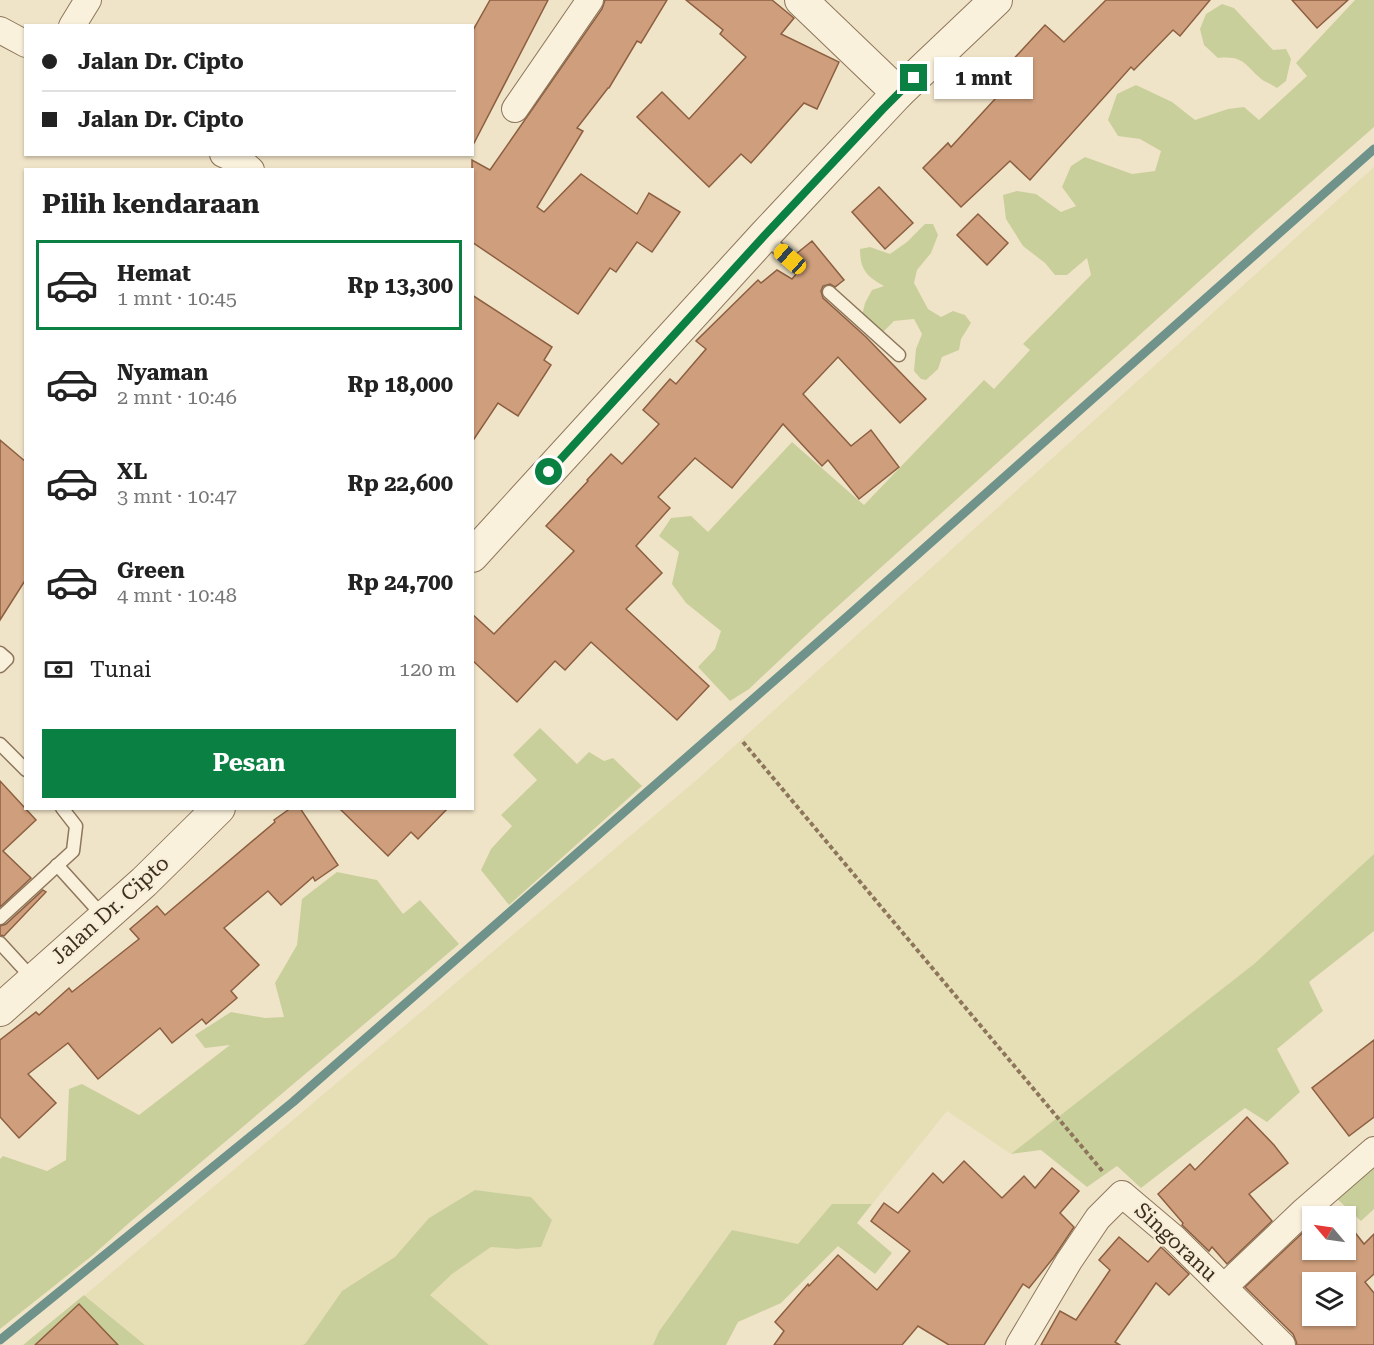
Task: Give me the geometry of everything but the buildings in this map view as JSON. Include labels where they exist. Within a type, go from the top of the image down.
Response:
[{"type":"street","points":[[73,24],[88,0]]},
{"type":"street","points":[[515,109],[590,0]]},
{"type":"street","points":[[801,0],[898,93]]},
{"type":"street","points":[[474,554],[898,93],[996,0]]},
{"type":"street","points":[[0,30],[24,43]]},
{"type":"street","points":[[227,156],[249,168]]},
{"type":"street","name":"Jalan Dr. Cipto","points":[[0,1010],[144,882],[217,810]]},
{"type":"street","points":[[1224,1287],[1305,1210],[1374,1150]]},
{"type":"street","name":"Singoranu","points":[[1018,1345],[1098,1218],[1122,1194],[1174,1238],[1282,1345]]},
{"type":"lane","points":[[764,236],[790,259]]},
{"type":"lane","points":[[828,292],[899,355]]},
{"type":"lane","points":[[0,653],[6,659],[0,666]]},
{"type":"lane","points":[[0,744],[24,768]]},
{"type":"lane","points":[[0,918],[73,851],[76,826],[64,810]]},
{"type":"lane","points":[[57,865],[104,918]]},
{"type":"lane","points":[[0,943],[34,980]]},
{"type":"path","points":[[743,742],[1122,1194]]},
{"type":"shaded area","points":[[1374,167],[1374,854],[1254,964],[1011,1154],[947,1111],[872,1204],[832,1205],[798,1244],[732,1230],[659,1330],[653,1345],[489,1345],[430,1295],[452,1274],[491,1247],[517,1249],[541,1247],[552,1220],[531,1197],[475,1190],[429,1218],[396,1257],[342,1291],[305,1344],[302,1345],[145,1345],[85,1295],[699,778]]},
{"type":"green space","points":[[1355,0],[1374,0],[1374,127],[818,624],[749,689],[730,701],[698,667],[715,649],[721,631],[686,603],[672,584],[679,552],[659,536],[671,518],[691,516],[708,532],[792,442],[864,505],[984,380],[994,389],[1030,350],[1023,344],[1091,275],[1087,258],[1067,275],[1055,275],[1045,263],[1023,246],[1006,219],[1003,195],[1017,191],[1036,194],[1061,212],[1076,206],[1062,187],[1071,166],[1085,157],[1132,174],[1155,171],[1161,151],[1140,139],[1118,136],[1108,120],[1117,94],[1136,85],[1172,102],[1195,120],[1228,109],[1244,107],[1259,120],[1307,76],[1296,63]]},
{"type":"green space","points":[[1222,4],[1234,8],[1273,50],[1286,49],[1291,59],[1286,81],[1277,88],[1264,81],[1240,60],[1218,58],[1204,45],[1200,29],[1206,14]]},
{"type":"green space","points":[[925,224],[933,224],[938,235],[931,253],[917,270],[914,283],[928,309],[941,317],[953,311],[965,315],[971,323],[961,339],[959,350],[942,357],[938,369],[926,380],[921,379],[914,371],[916,349],[922,334],[914,319],[894,321],[882,333],[862,316],[865,303],[872,290],[884,286],[865,271],[861,262],[860,249],[870,247],[890,254],[907,242]]},
{"type":"green space","points":[[540,728],[577,764],[589,752],[604,761],[613,758],[642,786],[509,905],[481,870],[491,849],[512,826],[501,815],[537,780],[513,755]]},
{"type":"green space","points":[[1374,854],[1374,931],[1309,982],[1323,1011],[1277,1049],[1300,1092],[1267,1122],[1245,1108],[1141,1188],[1117,1166],[1087,1187],[1041,1150],[1011,1154],[1254,964]]},
{"type":"green space","points":[[337,872],[377,880],[403,914],[420,900],[459,944],[93,1255],[0,1329],[0,1159],[3,1156],[47,1171],[66,1160],[69,1089],[82,1084],[139,1115],[230,1045],[205,1048],[195,1035],[231,1012],[265,1018],[284,1017],[275,983],[297,945],[302,899]]},
{"type":"green space","points":[[1374,1165],[1374,1209],[1361,1221],[1356,1216],[1356,1206],[1345,1206],[1334,1196]]},
{"type":"green space","points":[[475,1190],[531,1197],[552,1220],[541,1247],[517,1249],[491,1247],[452,1274],[430,1295],[489,1345],[302,1345],[305,1344],[342,1291],[395,1257],[429,1218]]},
{"type":"green space","points":[[832,1204],[872,1204],[857,1223],[892,1253],[875,1274],[838,1246],[781,1303],[738,1322],[726,1345],[653,1345],[659,1331],[732,1230],[798,1244]]},
{"type":"green space","points":[[84,1295],[145,1345],[23,1345]]},
{"type":"waterway","points":[[0,1340],[293,1102],[848,616],[1374,149]]},
{"type":"route","points":[[549,472],[764,236],[914,78]]}]
